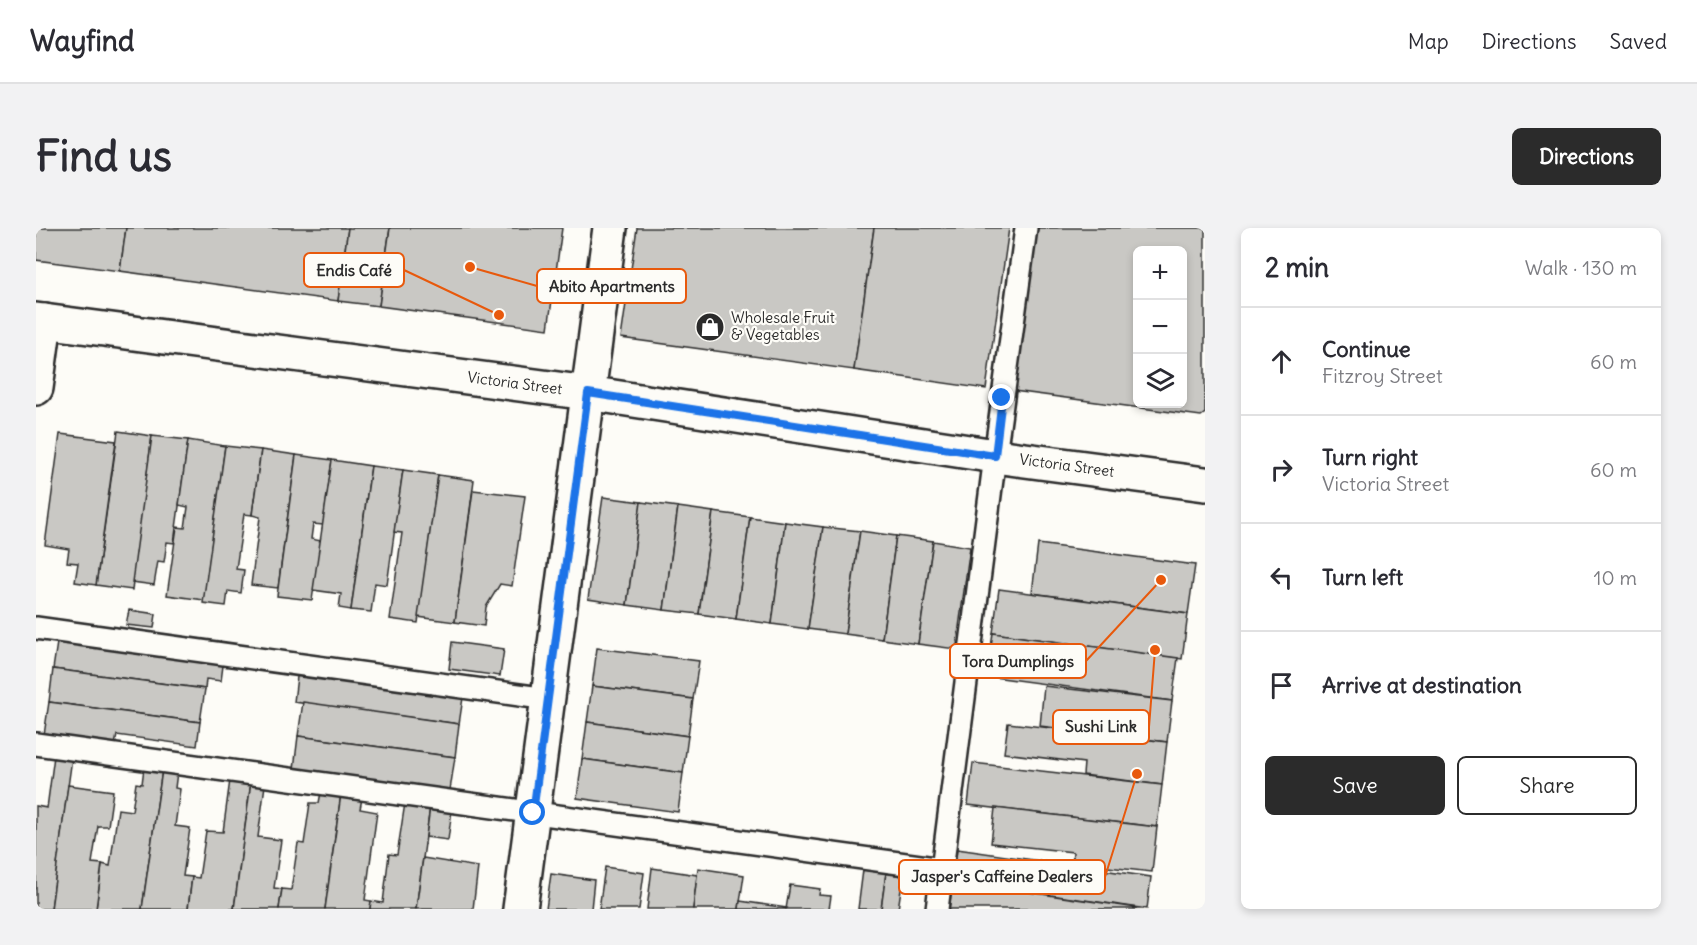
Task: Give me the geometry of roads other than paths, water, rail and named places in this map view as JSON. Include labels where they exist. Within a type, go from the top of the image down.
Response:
[{"type":"street","points":[[520,909],[610,228]]},
{"type":"street","points":[[36,388],[41,320]]},
{"type":"street","name":"Victoria Street","points":[[41,320],[588,393],[995,456],[1205,484]]},
{"type":"lane","points":[[937,909],[1026,228]]},
{"type":"lane","points":[[36,628],[548,699]]},
{"type":"lane","points":[[36,744],[942,869]]},
{"type":"place","name":"Abito Apartments","points":[[470,267]]},
{"type":"place","name":"Endis Café","points":[[499,315]]},
{"type":"place","name":"Wholesale Fruit & Vegetables","points":[[710,327]]},
{"type":"place","name":"Tora Dumplings","points":[[1161,580]]},
{"type":"place","name":"Sushi Link","points":[[1155,650]]},
{"type":"place","name":"Jasper's Caffeine Dealers","points":[[1137,774]]}]
